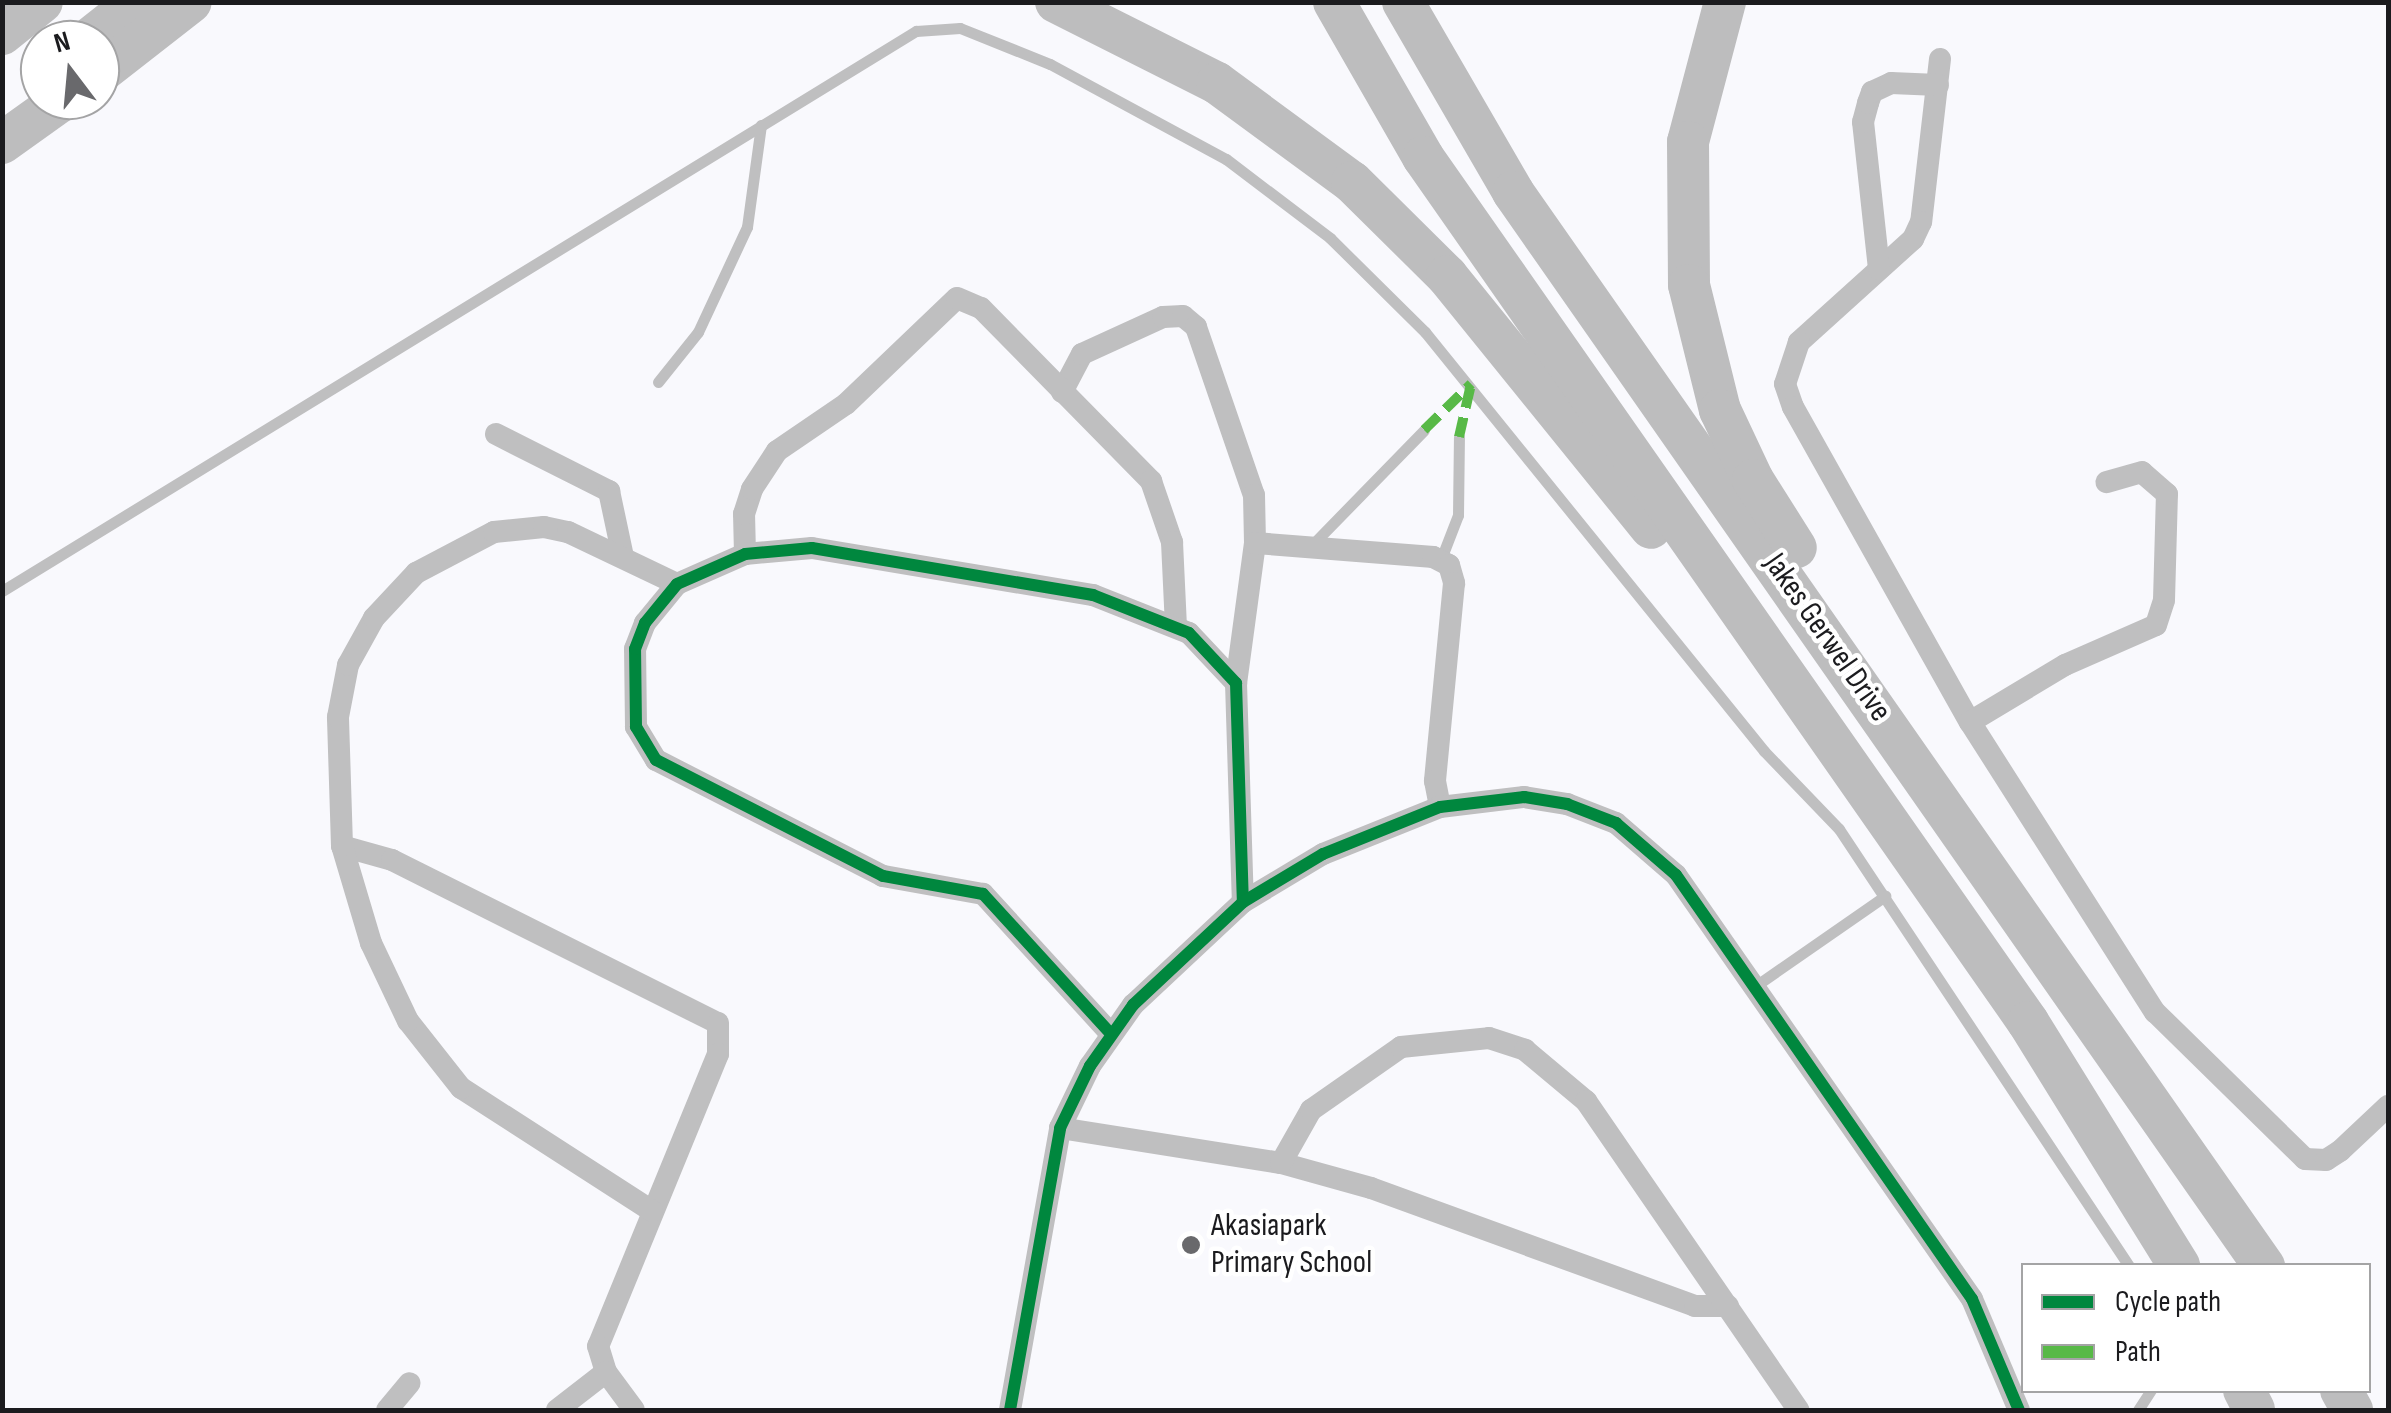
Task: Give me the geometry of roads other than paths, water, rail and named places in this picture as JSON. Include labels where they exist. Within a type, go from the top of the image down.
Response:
[{"type":"highway","points":[[2,34],[42,2]]},
{"type":"highway","points":[[120,47],[139,22],[191,2]]},
{"type":"highway","points":[[139,22],[211,2]]},
{"type":"highway","points":[[1056,2],[1218,83],[1371,198],[1452,283],[1779,686],[1815,717]]},
{"type":"highway","name":"Jakes Gerwel Drive","points":[[1334,2],[1445,189],[2061,1070],[2177,1263]]},
{"type":"highway","name":"Jakes Gerwel Drive","points":[[1403,2],[1524,208],[2262,1263]]},
{"type":"highway","points":[[1725,2],[1694,104],[1684,194],[1692,310],[1716,398],[1760,492],[2016,888],[2044,948]]},
{"type":"highway","points":[[2,144],[35,120]]},
{"type":"street","points":[[1940,59],[1920,222],[1914,239],[1799,342],[1784,384],[1970,722],[2155,1012],[2294,1150],[2326,1160],[2388,1106]]},
{"type":"street","points":[[1879,269],[1863,122],[1868,103],[1872,92],[1892,83],[1938,85]]},
{"type":"street","points":[[745,554],[744,514],[770,460],[865,388],[948,300],[981,308],[1142,469],[1160,497],[1172,542],[1176,627]]},
{"type":"street","points":[[1034,365],[1074,359],[1163,317],[1190,320],[1250,476],[1255,542],[1236,683],[1242,902]]},
{"type":"street","points":[[1062,392],[1074,359]]},
{"type":"street","points":[[496,434],[609,491],[623,557]]},
{"type":"street","points":[[1970,722],[2048,674],[2156,625],[2164,600],[2167,494],[2142,472],[2106,482]]},
{"type":"street","points":[[652,1211],[474,1097],[436,1059],[408,1021],[371,943],[342,846],[341,689],[360,642],[394,596],[452,550],[520,528],[568,532],[677,584]]},
{"type":"street","points":[[1255,542],[1441,559],[1454,583],[1435,781],[1440,807]]},
{"type":"street","points":[[1111,1034],[983,894],[883,876],[656,760],[636,727],[636,649],[646,623],[677,584],[745,554],[812,548],[1056,589],[1126,605],[1202,642],[1236,683]]},
{"type":"street","points":[[1010,1410],[1060,1128],[1111,1034],[1160,977],[1242,902],[1335,848],[1440,807],[1524,797],[1567,804],[1616,822],[1676,875],[1972,1299],[2019,1410]]},
{"type":"street","points":[[342,846],[392,860],[718,1023],[718,1054],[602,1328],[598,1346],[606,1372],[634,1410]]},
{"type":"street","points":[[1281,1162],[1311,1110],[1367,1067],[1401,1048],[1489,1038],[1525,1050],[1586,1101],[1798,1410]]},
{"type":"street","points":[[1060,1128],[1281,1162],[1371,1188],[1695,1306],[1728,1306]]},
{"type":"street","points":[[557,1410],[606,1372]]},
{"type":"street","points":[[387,1410],[410,1383]]},
{"type":"lane","points":[[2,591],[916,32],[945,25],[1050,64],[1145,112],[1266,187],[1366,271],[1455,365],[1754,740],[1838,829],[2128,1263]]},
{"type":"lane","points":[[658,382],[698,332],[747,227],[761,126]]},
{"type":"lane","points":[[1310,547],[1424,430]]},
{"type":"lane","points":[[1441,559],[1458,515],[1459,436]]},
{"type":"lane","points":[[1754,987],[1886,896]]},
{"type":"place","name":"Akasiapark Primary School","points":[[1191,1245]]}]
